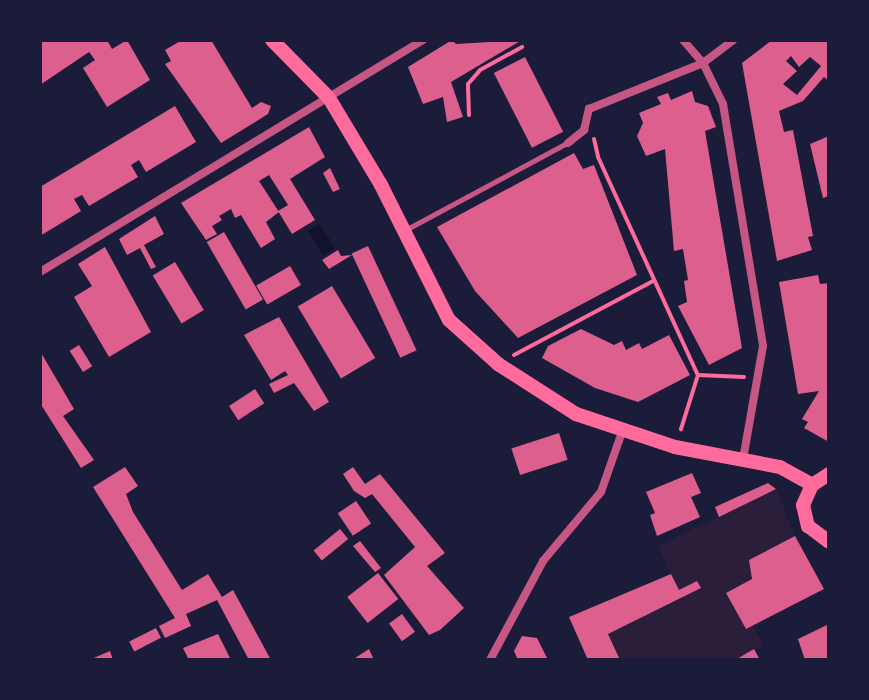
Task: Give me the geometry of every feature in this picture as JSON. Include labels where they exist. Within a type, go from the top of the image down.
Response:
[{"type":"main road","points":[[272,40],[329,98],[449,320],[498,364],[576,414],[622,432],[675,447],[780,467],[812,485]]},
{"type":"main road","points":[[827,543],[804,515],[812,485],[829,474]]},
{"type":"street","points":[[40,272],[423,40]]},
{"type":"street","points":[[683,40],[703,63],[723,104],[763,346],[743,460]]},
{"type":"street","points":[[568,143],[584,130],[589,109],[703,63],[733,40]]},
{"type":"street","points":[[490,660],[543,561],[601,492],[622,432]]},
{"type":"lane","points":[[402,231],[568,143]]},
{"type":"path","points":[[469,115],[468,84],[480,70],[522,47]]},
{"type":"path","points":[[589,109],[598,157],[698,375],[675,447]]},
{"type":"path","points":[[498,364],[653,281]]},
{"type":"path","points":[[698,375],[758,378]]},
{"type":"shaded area","points":[[320,224],[335,248],[323,255],[308,231]]},
{"type":"shaded area","points":[[776,489],[795,536],[749,560],[752,579],[726,593],[745,628],[752,625],[763,645],[735,660],[620,660],[608,634],[682,599],[658,546]]},
{"type":"building","points":[[40,40],[107,40],[112,49],[127,40],[150,80],[107,107],[83,68],[95,60],[89,52],[40,85]]},
{"type":"building","points":[[182,40],[211,40],[252,108],[261,102],[271,106],[268,114],[221,143],[165,64],[171,61],[165,50]]},
{"type":"building","points":[[452,40],[456,44],[522,40],[451,82],[463,117],[447,122],[443,97],[423,104],[408,67]]},
{"type":"building","points":[[772,40],[829,40],[829,81],[824,77],[803,101],[779,111],[784,132],[793,130],[813,236],[808,237],[812,250],[777,261],[742,63]],"holes":[[[791,56],[799,67],[810,57],[821,66],[797,95],[783,84],[797,71],[786,61]]]},
{"type":"building","points":[[525,57],[563,132],[532,148],[494,73]]},
{"type":"building","points":[[692,91],[695,102],[708,106],[716,127],[705,131],[742,348],[709,365],[678,306],[687,302],[684,281],[688,280],[683,249],[674,251],[665,149],[646,156],[637,136],[643,123],[639,113],[661,104],[657,97],[668,93],[671,100]]},
{"type":"building","points":[[175,106],[196,142],[146,172],[139,160],[131,165],[138,177],[89,206],[82,195],[74,199],[81,211],[40,236],[40,187]]},
{"type":"building","points":[[309,127],[325,157],[290,179],[315,220],[292,234],[279,212],[266,222],[275,239],[261,248],[241,215],[235,218],[231,209],[219,216],[222,220],[212,226],[217,234],[206,240],[181,203]],"holes":[[[269,175],[288,205],[278,211],[259,181]]]},
{"type":"building","points":[[829,136],[829,196],[823,198],[810,144]]},
{"type":"building","points":[[574,153],[583,169],[594,165],[637,275],[518,338],[475,291],[437,227]]},
{"type":"building","points":[[330,168],[340,189],[333,192],[323,173]]},
{"type":"building","points":[[155,216],[164,234],[144,245],[156,267],[151,269],[140,248],[127,255],[119,239]]},
{"type":"building","points":[[224,232],[263,300],[246,310],[207,242]]},
{"type":"building","points":[[368,246],[417,350],[400,358],[352,254]]},
{"type":"building","points":[[105,247],[151,332],[109,357],[74,297],[92,286],[78,264]]},
{"type":"building","points":[[338,250],[341,256],[352,255],[329,269],[322,260]]},
{"type":"building","points":[[175,262],[204,310],[182,323],[153,275]]},
{"type":"building","points":[[290,266],[301,285],[267,305],[256,286]]},
{"type":"building","points":[[818,275],[820,284],[829,283],[829,442],[804,428],[808,422],[802,419],[819,391],[798,394],[779,282]]},
{"type":"building","points":[[332,286],[375,358],[341,379],[298,307]]},
{"type":"building","points":[[279,317],[329,402],[314,411],[294,383],[274,393],[269,384],[288,375],[285,371],[271,380],[244,335]]},
{"type":"building","points":[[581,329],[614,345],[622,341],[626,350],[639,343],[642,349],[669,335],[690,375],[638,402],[595,388],[542,358],[548,346]]},
{"type":"building","points":[[79,345],[92,366],[83,372],[70,351]]},
{"type":"building","points":[[40,351],[74,409],[63,416],[94,460],[81,468],[40,403]]},
{"type":"building","points":[[255,389],[264,403],[238,420],[229,406]]},
{"type":"building","points":[[559,433],[568,460],[520,475],[511,448]]},
{"type":"building","points":[[125,467],[138,486],[126,494],[133,512],[182,590],[208,574],[222,597],[233,590],[271,660],[249,660],[217,600],[186,614],[191,626],[165,638],[159,626],[175,618],[93,487]]},
{"type":"building","points":[[353,467],[365,484],[380,474],[445,553],[427,566],[464,608],[440,630],[429,635],[384,575],[415,547],[372,494],[365,498],[354,491],[343,474]]},
{"type":"building","points":[[692,473],[701,493],[691,497],[700,517],[657,536],[650,515],[655,513],[646,492]]},
{"type":"building","points":[[768,483],[776,489],[719,517],[715,507]]},
{"type":"building","points":[[356,501],[371,523],[353,536],[338,513]]},
{"type":"building","points":[[340,529],[348,539],[322,560],[314,550]]},
{"type":"building","points":[[795,536],[824,589],[746,629],[726,593],[752,579],[749,560]]},
{"type":"building","points":[[360,541],[381,568],[375,572],[353,546]]},
{"type":"building","points":[[378,573],[398,599],[368,623],[347,597]]},
{"type":"building","points":[[671,574],[679,590],[697,581],[701,588],[608,634],[620,660],[588,660],[569,617]]},
{"type":"building","points":[[402,614],[415,632],[402,641],[389,623]]},
{"type":"building","points":[[829,624],[829,660],[805,660],[798,639]]},
{"type":"building","points":[[156,628],[161,638],[134,651],[129,642]]},
{"type":"building","points":[[218,634],[231,660],[189,660],[183,648]]},
{"type":"building","points":[[522,636],[537,638],[548,660],[518,660],[514,651]]},
{"type":"building","points":[[369,649],[374,660],[352,660]]},
{"type":"building","points":[[754,649],[760,660],[735,660]]},
{"type":"building","points":[[110,651],[113,660],[89,660]]}]
